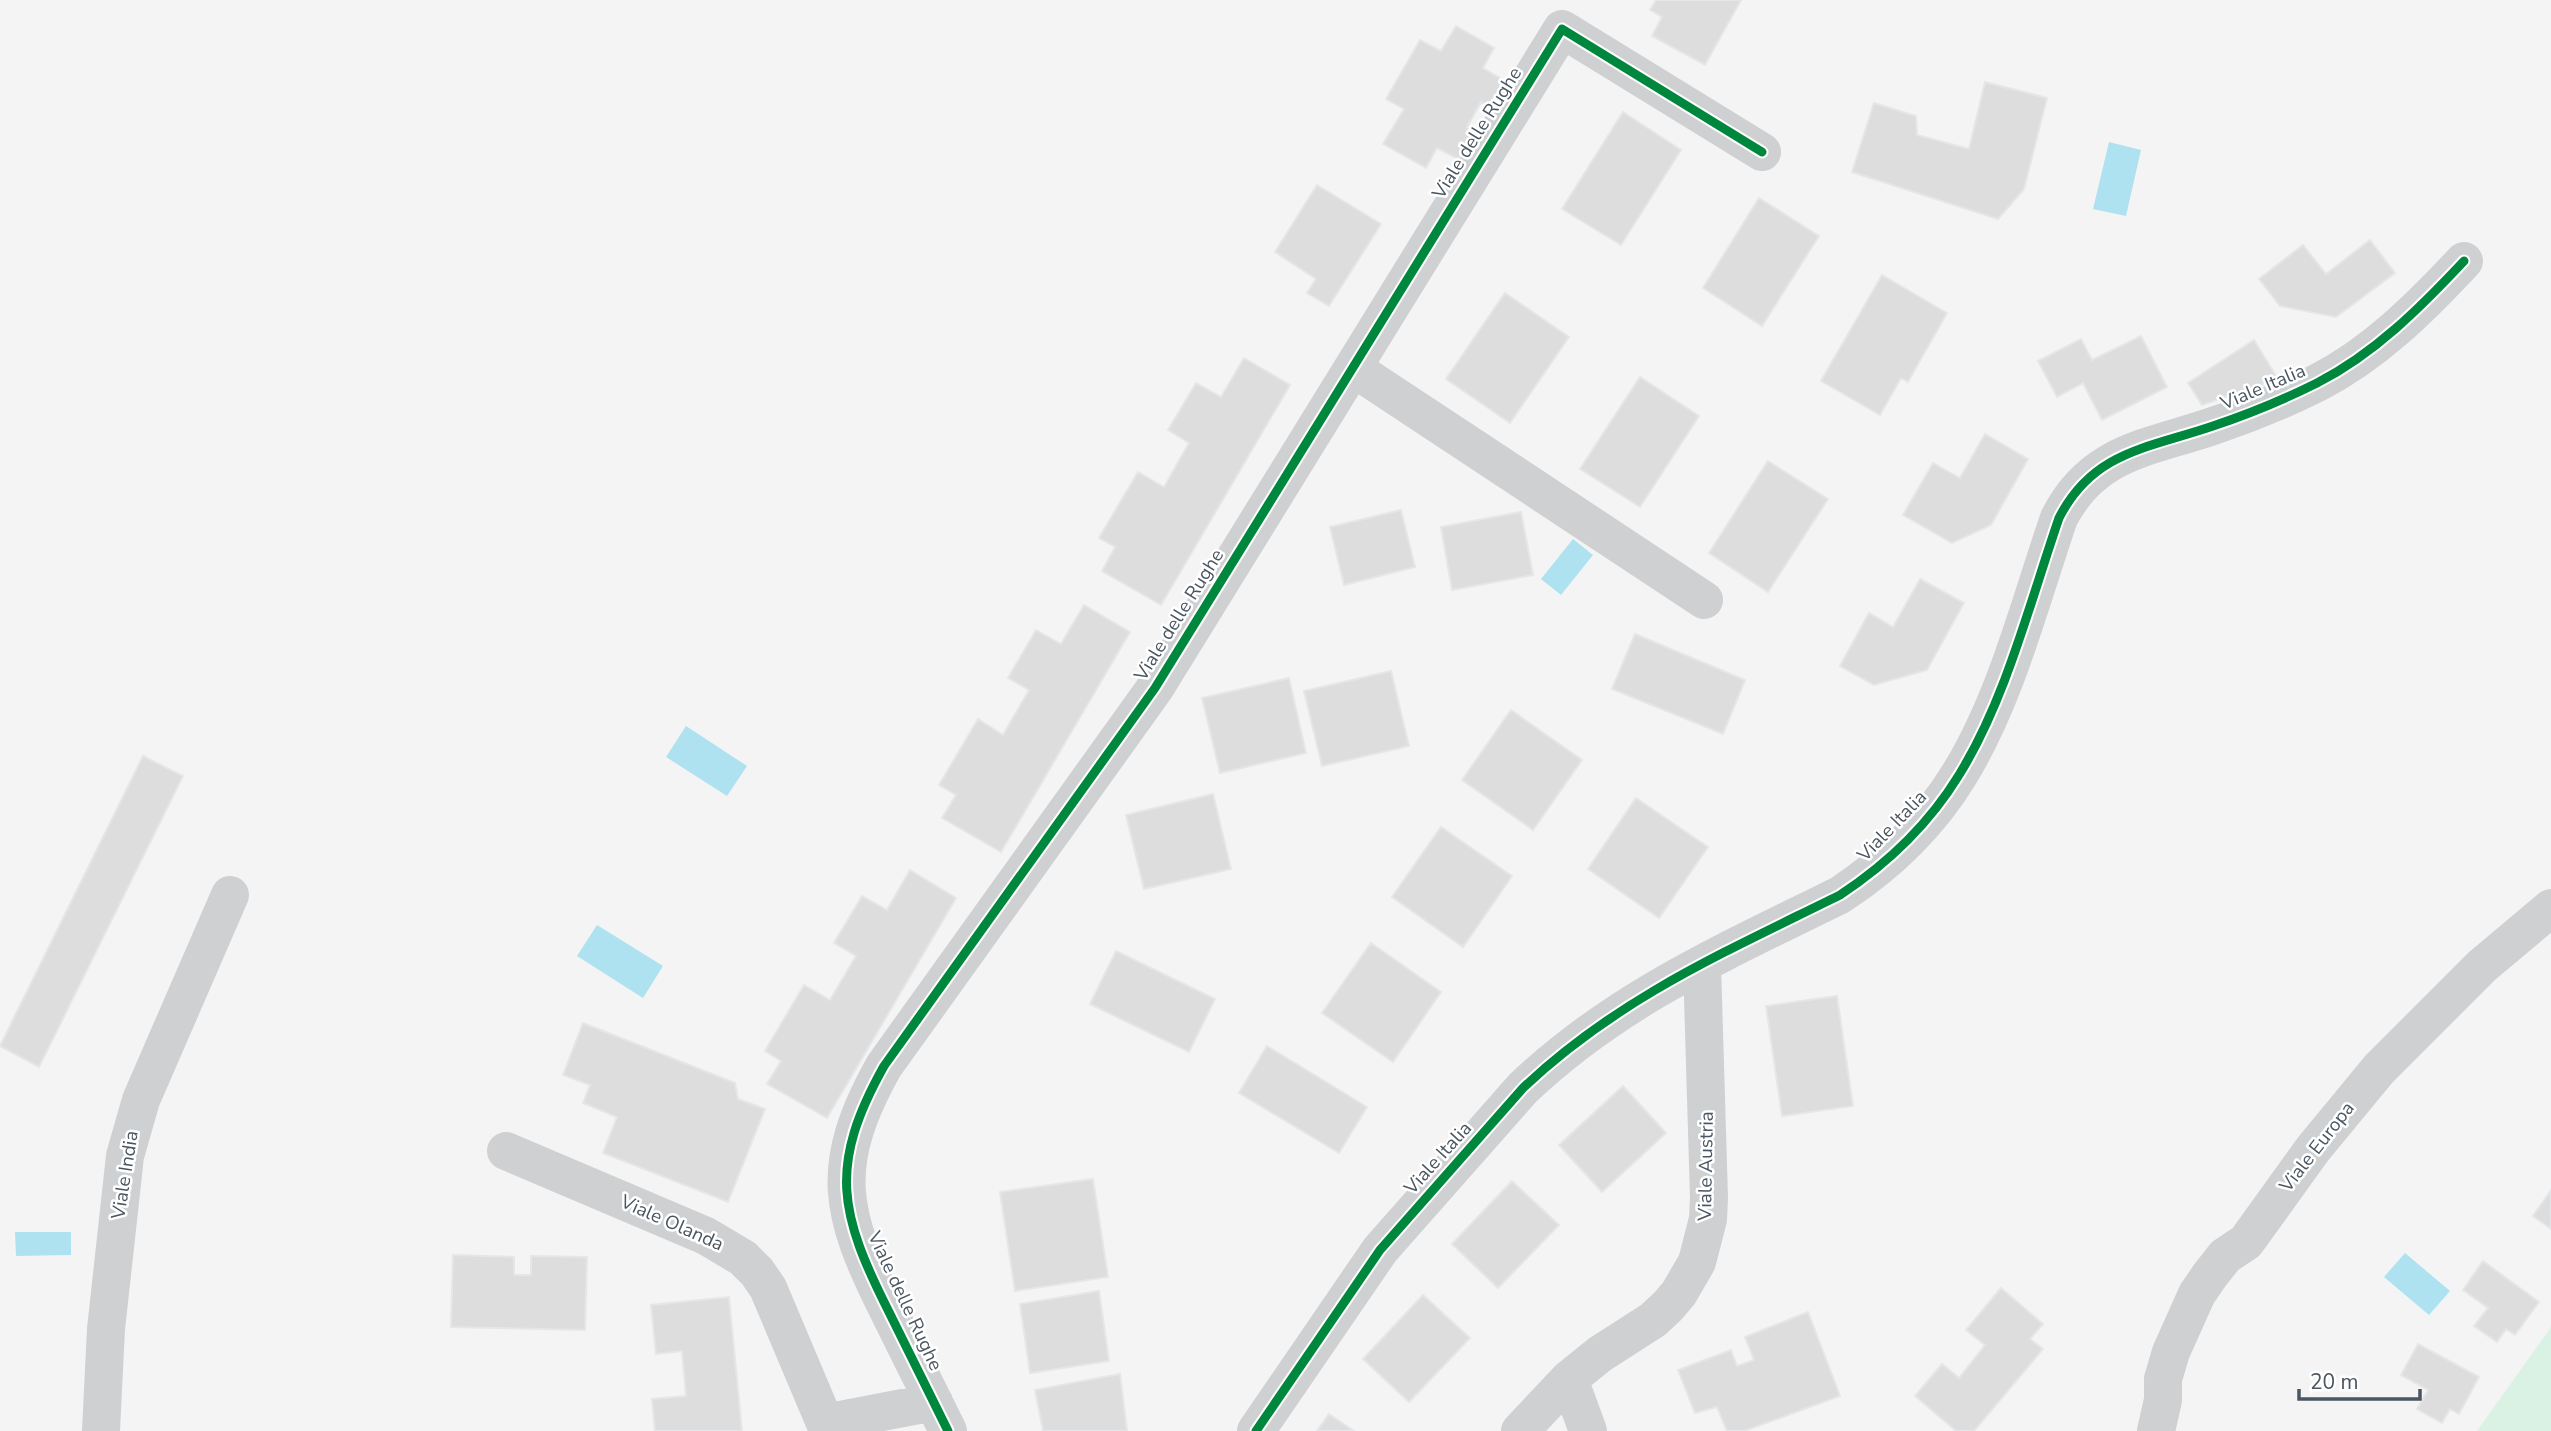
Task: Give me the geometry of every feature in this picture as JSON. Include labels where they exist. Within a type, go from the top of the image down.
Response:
[{"type":"street","name":"Viale delle Rughe","points":[[941,1417],[871,1277],[858,1248],[850,1217],[846,1190],[850,1142],[864,1101],[884,1066],[1155,688],[1562,29],[1762,152]]},
{"type":"street","name":"Viale Italia","points":[[1256,1431],[1380,1250],[1523,1088],[1562,1053],[1653,989],[1840,895],[1904,845],[1944,798],[1960,774],[1986,722],[2005,676],[2059,518],[2066,503],[2087,478],[2123,455],[2244,416],[2319,382],[2390,335],[2464,261]]},
{"type":"street","points":[[1353,368],[1704,600]]},
{"type":"street","name":"Viale India","points":[[101,1431],[106,1329],[125,1156],[141,1100],[230,895]]},
{"type":"street","name":"Viale Europa","points":[[2156,1431],[2163,1400],[2163,1379],[2171,1352],[2197,1294],[2210,1275],[2225,1256],[2246,1242],[2313,1149],[2374,1074],[2465,982],[2551,908]]},
{"type":"street","name":"Viale Austria","points":[[1520,1431],[1569,1379],[1600,1354],[1653,1320],[1668,1306],[1684,1286],[1697,1262],[1708,1219],[1709,1198],[1702,964]]},
{"type":"street","name":"Viale Olanda","points":[[506,1151],[706,1236],[743,1258],[757,1272],[768,1289],[824,1427]]},
{"type":"street","points":[[1569,1379],[1588,1431]]},
{"type":"street","points":[[824,1427],[941,1417]]},
{"type":"green space","points":[[2551,1326],[2551,1431],[2477,1431],[2549,1330]]},
{"type":"water","points":[[2109,142],[2141,150],[2126,216],[2093,209]]},
{"type":"water","points":[[1573,539],[1593,555],[1561,595],[1541,579]]},
{"type":"water","points":[[686,726],[747,766],[727,796],[666,757]]},
{"type":"water","points":[[597,925],[663,966],[643,998],[577,956]]},
{"type":"water","points":[[15,1232],[71,1232],[71,1255],[16,1256]]},
{"type":"water","points":[[2405,1253],[2450,1291],[2429,1315],[2384,1277]]},
{"type":"building","points":[[1656,0],[1741,0],[1705,65],[1652,36],[1662,17],[1650,10]]},
{"type":"building","points":[[1456,26],[1494,48],[1483,68],[1510,84],[1496,111],[1481,102],[1467,127],[1474,131],[1458,159],[1437,148],[1426,168],[1383,144],[1404,109],[1386,99],[1420,40],[1441,51]]},
{"type":"building","points":[[1985,82],[2047,98],[2024,189],[1998,219],[1852,172],[1874,103],[1916,116],[1917,135],[1969,149]]},
{"type":"building","points":[[1623,112],[1681,150],[1621,245],[1562,209]]},
{"type":"building","points":[[1317,185],[1381,224],[1329,306],[1307,293],[1316,279],[1275,252]]},
{"type":"building","points":[[1759,198],[1819,236],[1762,326],[1703,288]]},
{"type":"building","points":[[2370,240],[2395,273],[2336,317],[2280,306],[2259,279],[2303,245],[2326,274]]},
{"type":"building","points":[[1882,275],[1947,313],[1908,382],[1901,378],[1880,415],[1821,381]]},
{"type":"building","points":[[1505,293],[1569,337],[1510,423],[1446,379]]},
{"type":"building","points":[[2141,336],[2167,387],[2102,420],[2083,383],[2057,397],[2038,361],[2081,339],[2092,360]]},
{"type":"building","points":[[2254,340],[2278,379],[2202,405],[2188,383]]},
{"type":"building","points":[[1244,358],[1290,385],[1161,605],[1102,571],[1115,547],[1099,538],[1138,472],[1164,487],[1189,443],[1168,430],[1196,383],[1221,397]]},
{"type":"building","points":[[1640,377],[1699,416],[1640,507],[1580,469]]},
{"type":"building","points":[[1985,434],[2028,459],[1991,525],[1952,543],[1903,515],[1933,463],[1960,478]]},
{"type":"building","points":[[1768,461],[1828,499],[1768,592],[1709,553]]},
{"type":"building","points":[[1401,510],[1415,567],[1344,585],[1330,527]]},
{"type":"building","points":[[1521,512],[1533,575],[1452,590],[1441,527]]},
{"type":"building","points":[[1920,579],[1964,603],[1927,670],[1874,685],[1840,666],[1869,613],[1893,627]]},
{"type":"building","points":[[1084,605],[1130,632],[1001,852],[942,818],[956,795],[939,785],[978,719],[1003,735],[1029,690],[1008,678],[1036,630],[1061,644]]},
{"type":"building","points":[[1635,634],[1745,680],[1723,734],[1612,689]]},
{"type":"building","points":[[1391,671],[1409,746],[1322,766],[1304,691]]},
{"type":"building","points":[[1289,678],[1306,753],[1220,773],[1202,698]]},
{"type":"building","points":[[1511,710],[1582,760],[1533,830],[1462,780]]},
{"type":"building","points":[[143,756],[183,776],[39,1067],[0,1046]]},
{"type":"building","points":[[1213,794],[1231,869],[1144,889],[1126,815]]},
{"type":"building","points":[[1636,798],[1708,847],[1659,918],[1588,869]]},
{"type":"building","points":[[1441,827],[1512,876],[1463,947],[1392,897]]},
{"type":"building","points":[[910,870],[956,898],[827,1118],[767,1084],[781,1061],[765,1051],[804,985],[830,1000],[856,956],[834,943],[862,896],[887,910]]},
{"type":"building","points":[[1371,943],[1441,992],[1393,1062],[1322,1013]]},
{"type":"building","points":[[1116,951],[1215,999],[1189,1052],[1090,1004]]},
{"type":"building","points":[[1837,996],[1853,1106],[1782,1116],[1766,1006]]},
{"type":"building","points":[[583,1023],[735,1083],[738,1099],[765,1109],[728,1202],[603,1153],[617,1117],[583,1103],[590,1085],[563,1075]]},
{"type":"building","points":[[1267,1046],[1367,1107],[1339,1153],[1239,1093]]},
{"type":"building","points":[[1623,1086],[1666,1133],[1602,1192],[1559,1145]]},
{"type":"building","points":[[1093,1179],[1108,1277],[1015,1291],[1000,1192]]},
{"type":"building","points":[[1512,1181],[1559,1225],[1498,1288],[1452,1244]]},
{"type":"building","points":[[2551,1190],[2551,1229],[2533,1216]]},
{"type":"building","points":[[453,1255],[514,1257],[514,1275],[531,1275],[531,1256],[587,1257],[585,1330],[451,1327]]},
{"type":"building","points":[[2483,1261],[2539,1302],[2515,1335],[2506,1329],[2497,1342],[2474,1326],[2488,1308],[2463,1290]]},
{"type":"building","points":[[2001,1288],[2043,1324],[2030,1339],[2043,1349],[1974,1431],[1956,1431],[1915,1396],[1942,1364],[1959,1378],[1985,1345],[1966,1330]]},
{"type":"building","points":[[1099,1291],[1109,1361],[1030,1373],[1020,1304]]},
{"type":"building","points":[[1423,1295],[1470,1338],[1409,1402],[1363,1359]]},
{"type":"building","points":[[729,1297],[742,1431],[655,1431],[652,1399],[686,1396],[682,1351],[656,1354],[651,1305]]},
{"type":"building","points":[[1808,1312],[1840,1396],[1744,1431],[1727,1431],[1717,1407],[1695,1413],[1678,1370],[1731,1350],[1737,1366],[1754,1360],[1745,1337]]},
{"type":"building","points":[[2418,1344],[2479,1377],[2459,1414],[2450,1409],[2442,1423],[2417,1409],[2428,1390],[2401,1375]]},
{"type":"building","points":[[1120,1374],[1127,1431],[1043,1431],[1035,1390]]},
{"type":"building","points":[[1329,1414],[1354,1431],[1317,1431]]},
{"type":"cycle path","points":[[948,1431],[872,1277],[851,1217],[847,1189],[848,1162],[854,1133],[866,1101],[884,1066],[1155,688],[1562,29],[1762,152]]},
{"type":"cycle path","points":[[1256,1431],[1380,1250],[1523,1088],[1559,1056],[1635,1002],[1714,957],[1840,895],[1874,870],[1921,826],[1947,793],[1976,746],[2016,650],[2059,518],[2088,478],[2125,455],[2253,412],[2338,371],[2395,329],[2464,261]]}]
